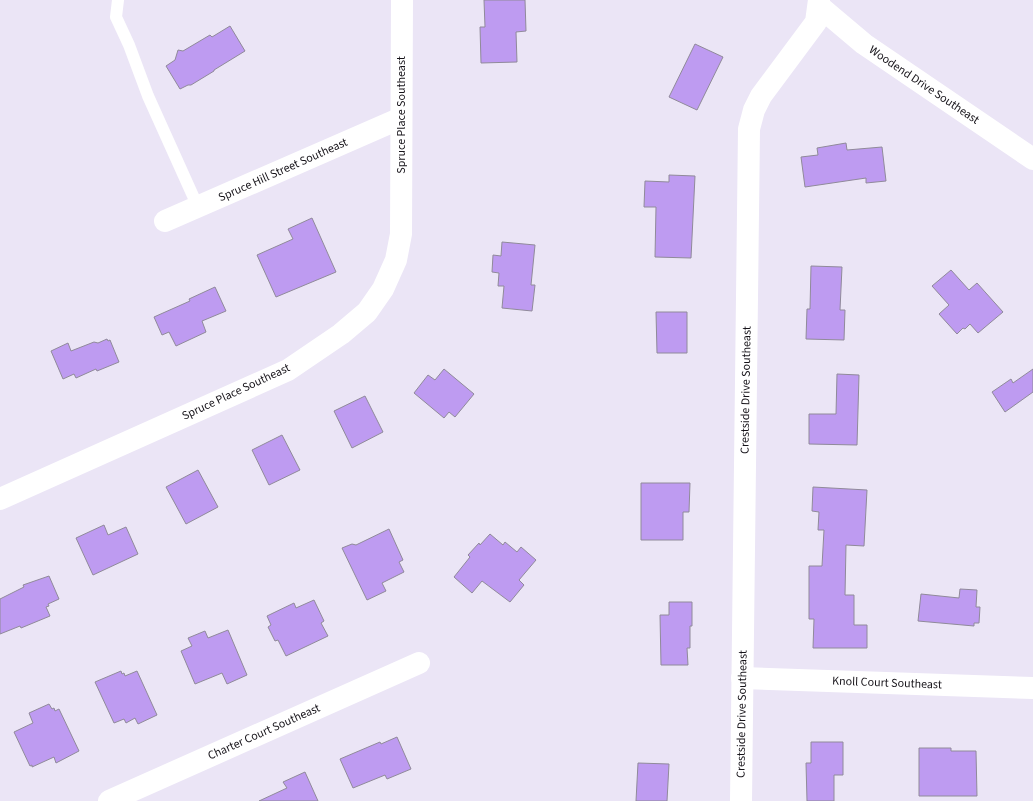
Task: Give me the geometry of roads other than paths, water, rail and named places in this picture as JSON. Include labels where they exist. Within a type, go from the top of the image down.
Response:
[{"type":"street","name":"Spruce Place Southeast","points":[[0,499],[288,370],[341,334],[367,312],[383,289],[396,260],[401,234],[402,0]]},
{"type":"street","name":"Woodend Drive Southeast","points":[[819,3],[864,44],[1033,159]]},
{"type":"street","name":"Crestside Drive Southeast","points":[[740,801],[749,129],[754,110],[761,96],[816,22],[819,3]]},
{"type":"street","name":"Spruce Hill Street Southeast","points":[[165,221],[401,118]]},
{"type":"street","name":"Charter Court Southeast","points":[[109,801],[419,663]]},
{"type":"street","name":"Knoll Court Southeast","points":[[742,678],[1033,688]]},
{"type":"lane","points":[[118,0],[116,17],[129,45],[148,96],[198,207]]}]
